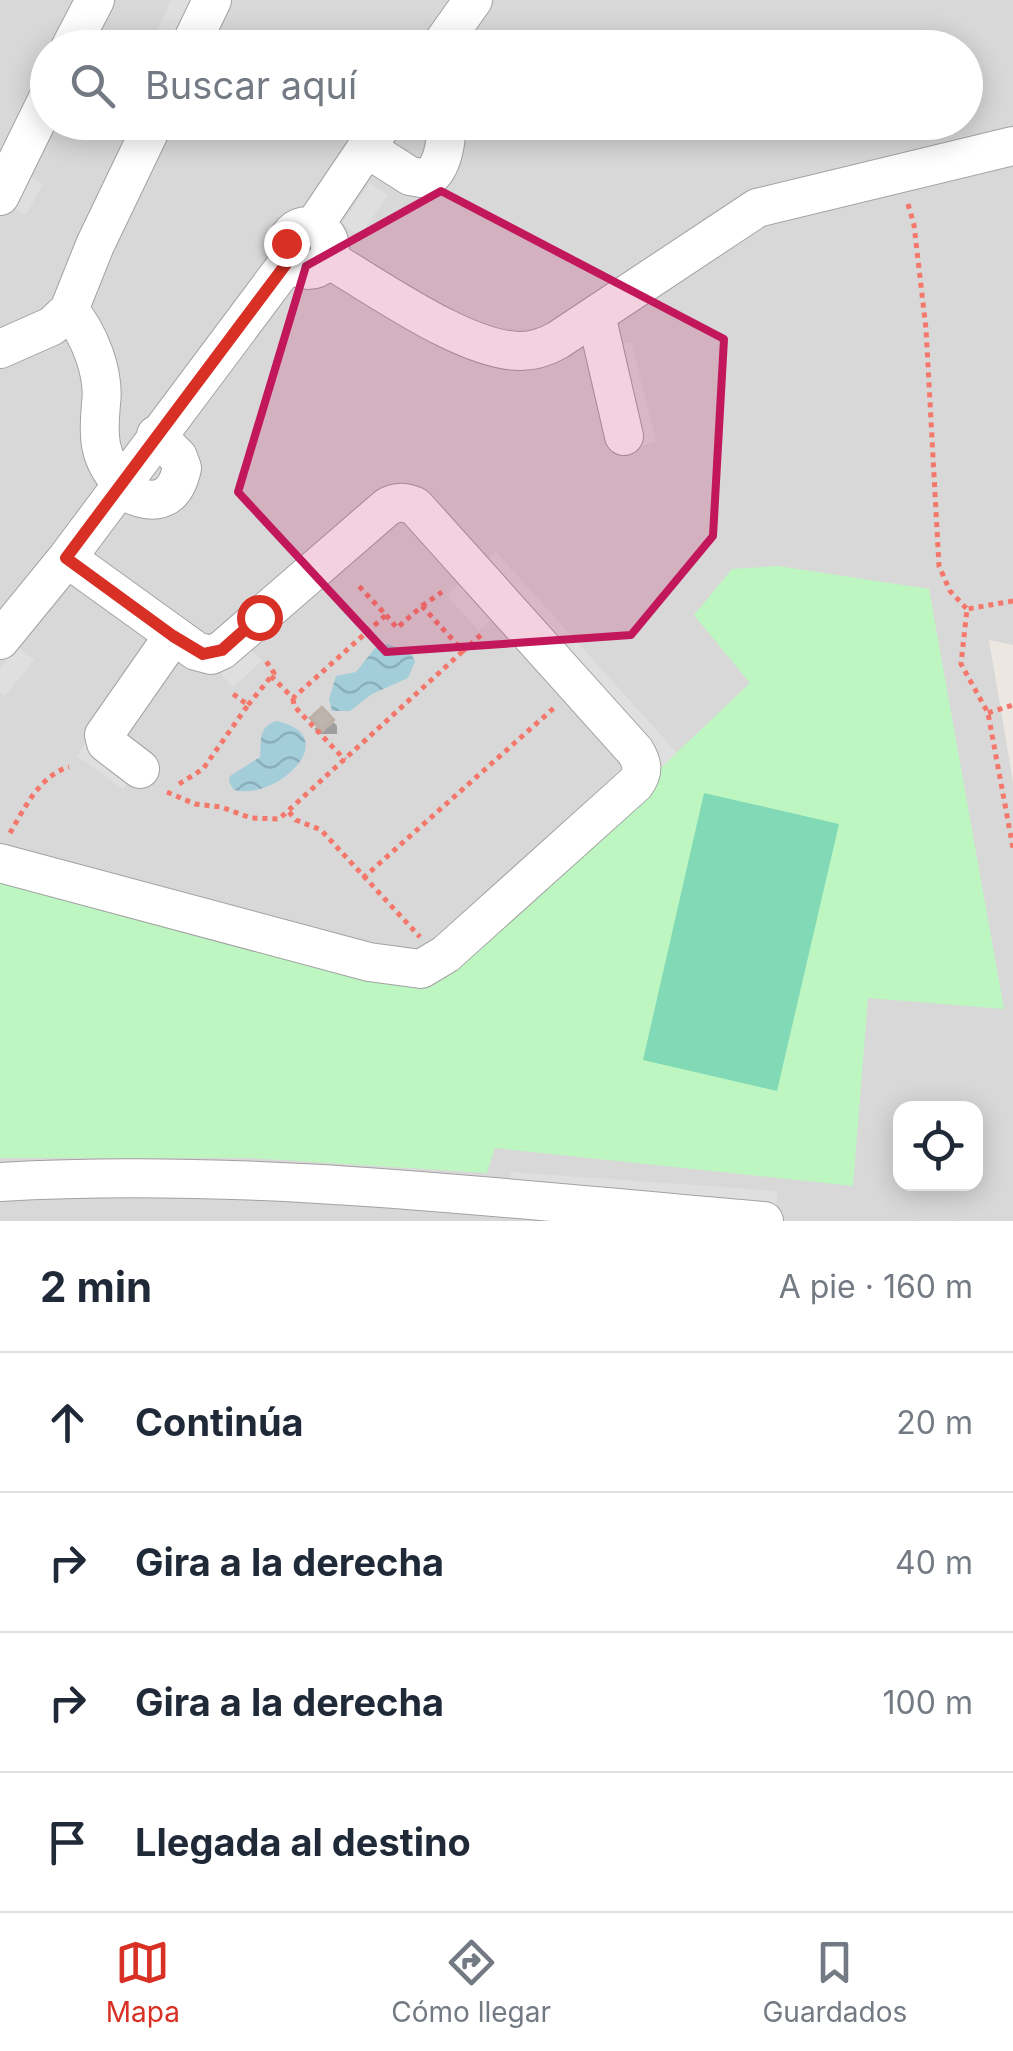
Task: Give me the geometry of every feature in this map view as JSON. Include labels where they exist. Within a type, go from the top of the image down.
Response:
[{"type":"street","points":[[79,30],[95,0]]},
{"type":"street","points":[[198,30],[212,0]]},
{"type":"street","points":[[451,30],[473,0]]},
{"type":"street","points":[[0,196],[30,135]]},
{"type":"street","points":[[0,349],[52,326],[69,310],[146,140]]},
{"type":"street","points":[[321,243],[372,140]]},
{"type":"street","points":[[379,140],[410,176],[427,179],[440,162],[443,140]]},
{"type":"street","points":[[0,640],[289,260],[286,243],[290,235],[305,226],[321,243],[449,328],[492,347],[522,352],[543,348],[757,208],[1013,146]]},
{"type":"street","points":[[69,310],[94,350],[102,404],[99,446],[104,462],[120,485]]},
{"type":"street","points":[[596,314],[624,436]]},
{"type":"street","points":[[102,404],[119,420],[160,431]]},
{"type":"street","points":[[4,849],[370,962],[421,969],[446,954],[642,773],[635,751],[461,556],[409,504],[397,502],[387,506],[217,653],[203,654],[173,636],[66,558]]},
{"type":"street","points":[[154,780],[106,743],[104,735],[173,636]]},
{"type":"street","points":[[0,1182],[104,1176],[204,1178],[764,1221]]},
{"type":"path","points":[[905,191],[914,225],[926,328],[939,566],[950,591],[968,609]]},
{"type":"path","points":[[356,583],[397,628],[442,592]]},
{"type":"path","points":[[338,599],[369,632]]},
{"type":"path","points":[[968,609],[1013,601]]},
{"type":"path","points":[[422,606],[463,652]]},
{"type":"path","points":[[968,609],[961,664],[988,713],[1013,848]]},
{"type":"path","points":[[293,698],[386,615]]},
{"type":"path","points":[[154,780],[250,818],[272,821],[289,812],[482,634]]},
{"type":"path","points":[[179,784],[204,769],[274,673],[266,662]]},
{"type":"path","points":[[271,676],[346,760]]},
{"type":"path","points":[[232,693],[248,705]]},
{"type":"path","points":[[363,878],[567,696]]},
{"type":"path","points":[[988,713],[1013,705]]},
{"type":"path","points":[[4,849],[36,791],[57,772],[68,768]]},
{"type":"path","points":[[289,812],[296,820],[321,830],[426,944]]},
{"type":"highlighted area","points":[[441,191],[724,339],[713,536],[631,635],[386,652],[238,492],[306,266]]},
{"type":"shaded area","points":[[0,0],[1013,0],[1013,645],[989,640],[1013,782],[1013,1221],[0,1221]]},
{"type":"shaded area","points":[[171,0],[192,0],[178,30],[157,30]]},
{"type":"shaded area","points":[[25,174],[43,184],[26,215],[8,204]]},
{"type":"shaded area","points":[[370,183],[388,195],[360,236],[342,223]]},
{"type":"shaded area","points":[[631,342],[656,442],[637,447],[612,346]]},
{"type":"shaded area","points":[[496,552],[677,753],[663,766],[481,565]]},
{"type":"shaded area","points":[[461,582],[494,618],[479,631],[446,595]]},
{"type":"shaded area","points":[[18,647],[34,660],[5,696],[0,692],[0,669]]},
{"type":"shaded area","points":[[249,647],[262,661],[233,687],[220,673]]},
{"type":"shaded area","points":[[88,740],[134,774],[123,789],[77,756]]},
{"type":"shaded area","points":[[511,1172],[777,1191],[776,1210],[509,1190]]},
{"type":"green space","points":[[778,566],[929,589],[1004,1009],[868,998],[853,1186],[495,1148],[487,1173],[249,1158],[0,1158],[0,875],[430,987],[750,683],[694,615],[732,569]]},
{"type":"green space","points":[[704,793],[839,824],[777,1091],[643,1060]]},
{"type":"water","points":[[388,644],[411,653],[415,662],[408,678],[372,694],[350,711],[332,711],[329,699],[336,676],[356,672],[375,648]]},
{"type":"water","points":[[276,721],[296,728],[305,739],[305,752],[285,777],[269,786],[234,790],[230,776],[260,757],[263,731]]},
{"type":"building","points":[[322,707],[334,720],[322,731],[310,718]]},
{"type":"route","points":[[259,617],[222,650],[203,654],[66,558],[289,260],[286,243]]}]
